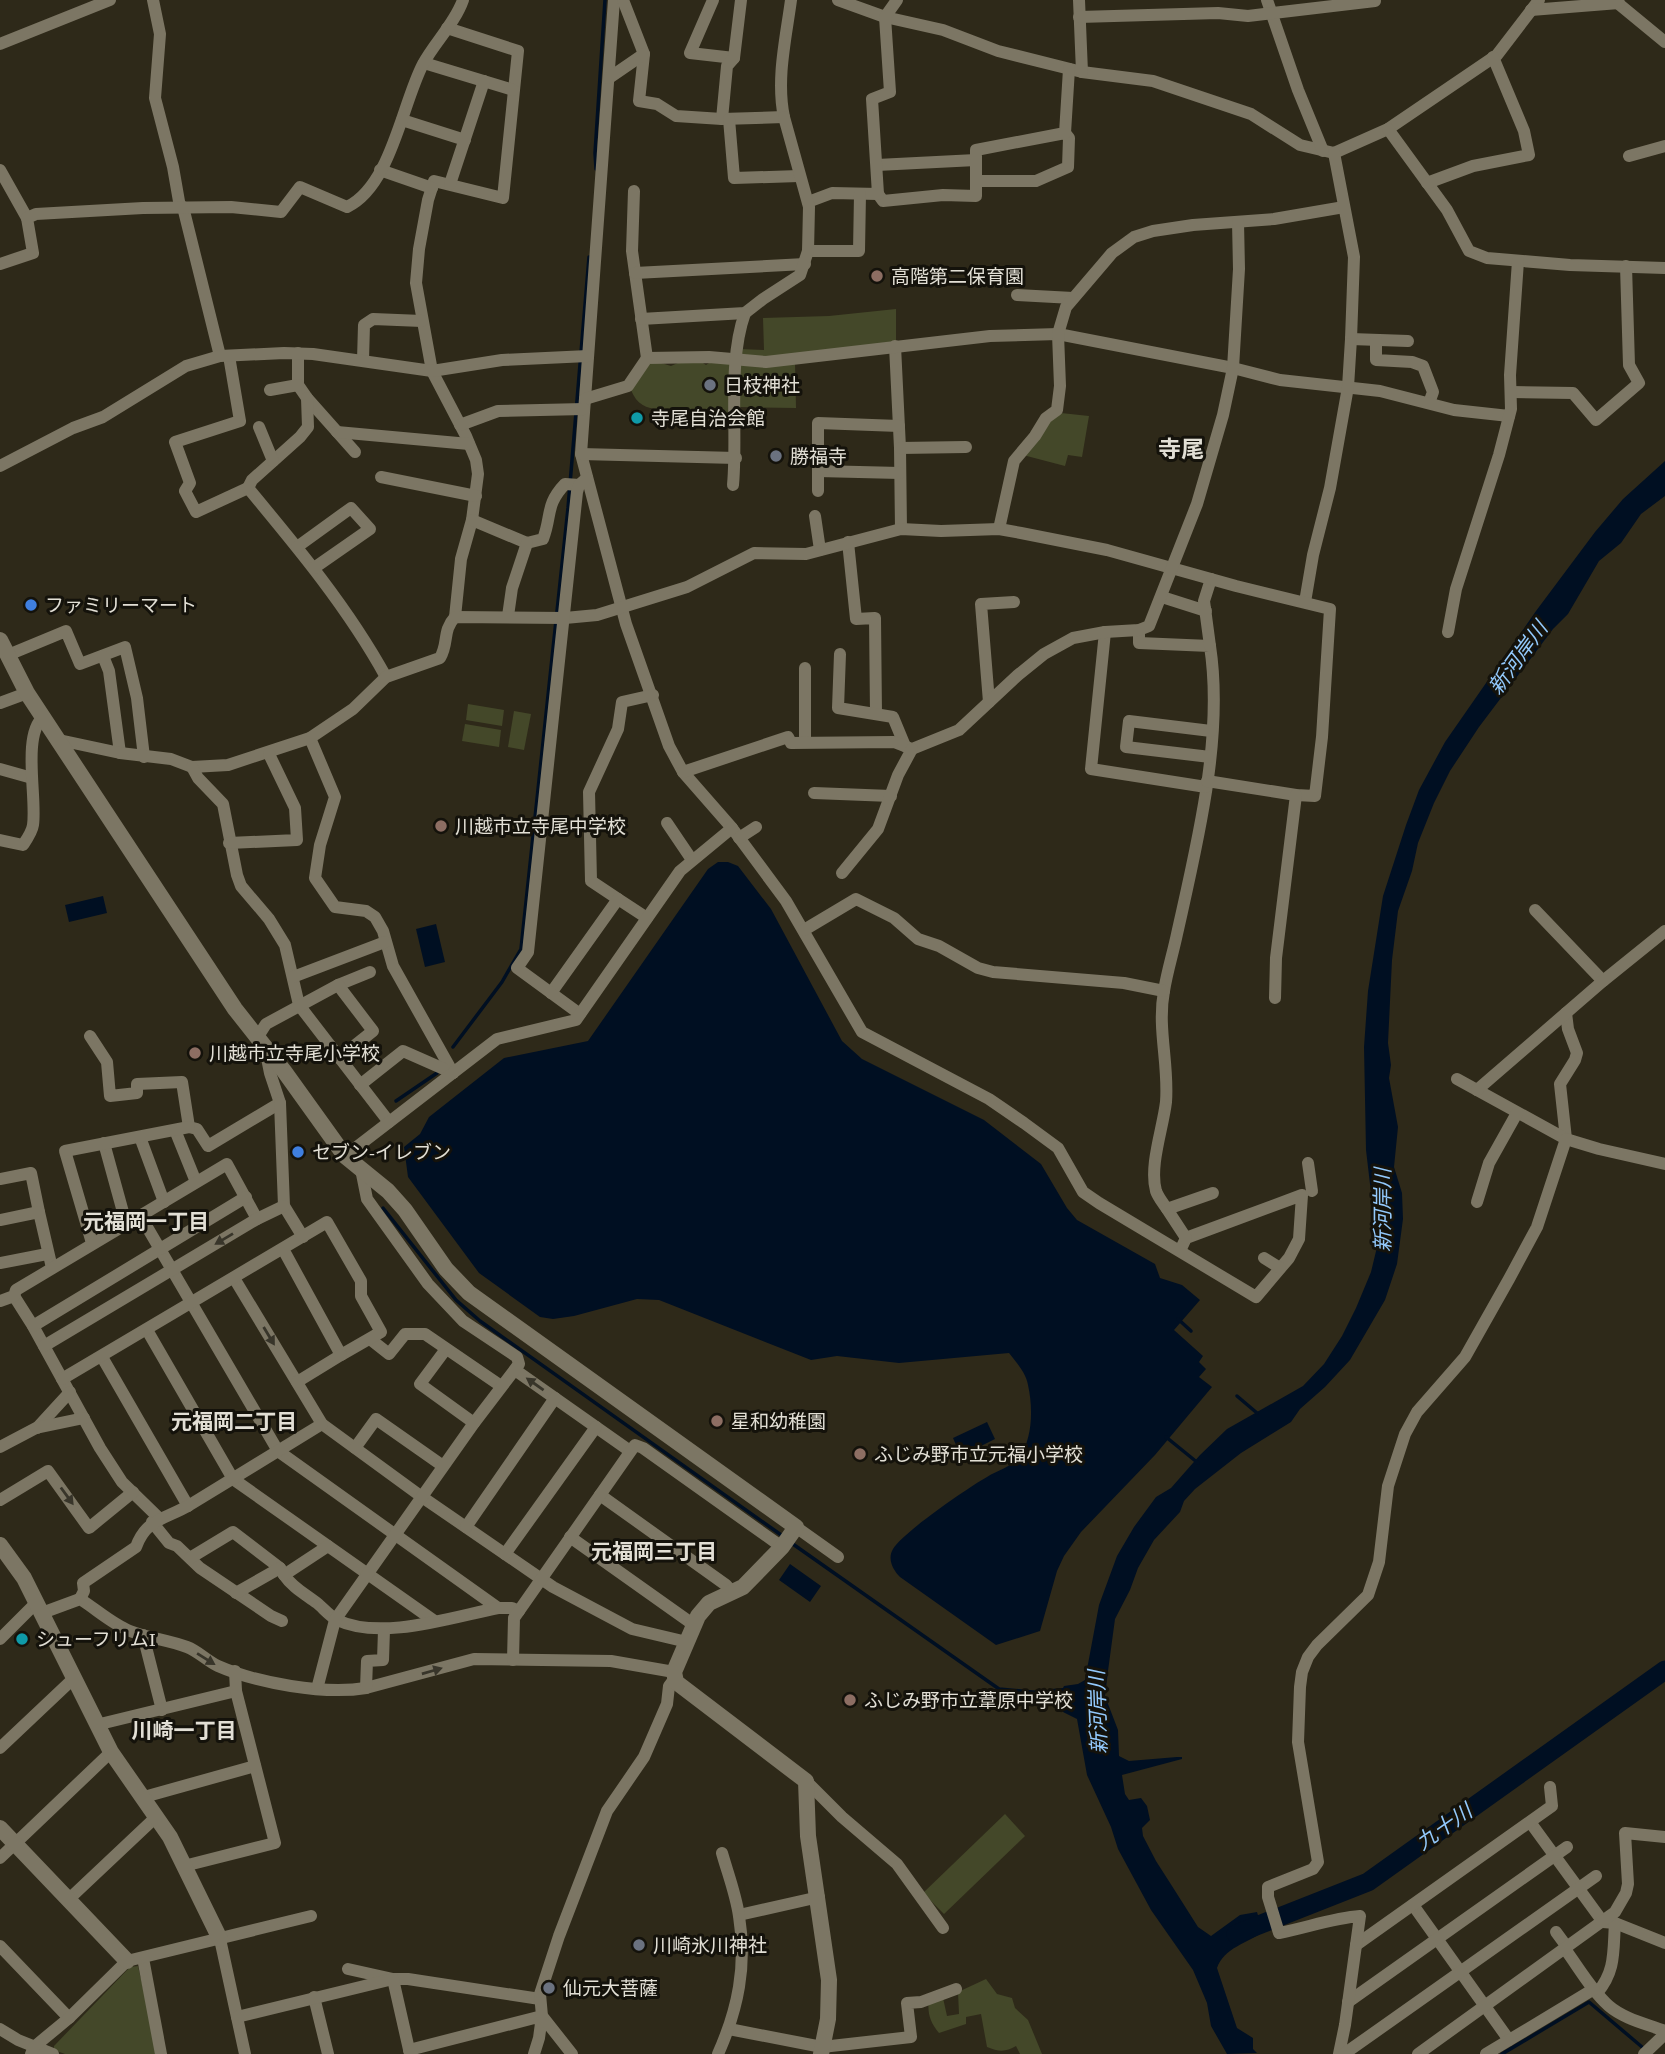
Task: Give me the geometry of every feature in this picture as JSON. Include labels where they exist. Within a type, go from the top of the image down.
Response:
[{"type":"street","points":[[0,44],[110,0]]},
{"type":"street","points":[[153,0],[160,34],[155,98],[181,207],[225,356],[240,421],[175,442],[190,483],[185,491],[196,512],[248,488],[252,480],[308,427],[307,397]]},
{"type":"street","points":[[27,218],[36,214],[181,207],[232,206],[281,212],[300,187],[346,207],[356,203],[380,170],[394,144],[424,63],[463,0]]},
{"type":"street","points":[[580,1014],[517,968],[528,952],[583,481],[584,404],[614,0]]},
{"type":"street","points":[[623,0],[644,54],[639,101],[657,104],[676,116],[726,119],[784,117]]},
{"type":"street","points":[[713,0],[690,53],[734,58]]},
{"type":"street","points":[[741,0],[734,58],[727,66],[726,119],[734,178],[799,176]]},
{"type":"street","points":[[733,485],[736,458],[738,333],[745,313],[800,275],[808,251],[807,202],[781,101],[791,0]]},
{"type":"street","points":[[838,0],[885,17],[943,30],[998,51],[1076,71],[1153,81],[1251,114],[1300,145],[1328,152],[1388,129],[1493,57],[1535,5],[1622,2],[1665,43]]},
{"type":"street","points":[[897,0],[885,17],[890,92],[872,99],[878,194],[883,201],[943,195],[976,196],[976,150],[1065,133]]},
{"type":"street","points":[[976,181],[1036,181],[1068,167],[1069,138],[1065,133],[1076,71],[1079,0]]},
{"type":"street","points":[[1184,0],[1184,14]]},
{"type":"street","points":[[1079,17],[1228,13],[1248,16],[1268,6],[1375,1]]},
{"type":"street","points":[[1268,6],[1328,152],[1344,206],[1354,257],[1348,387],[1330,488],[1313,555],[1306,602]]},
{"type":"street","points":[[59,740],[120,753],[172,759],[192,767],[228,765],[269,754],[310,738],[353,709],[386,677],[440,658],[446,629],[455,617],[461,559],[472,520],[478,474],[476,460],[469,444],[432,371],[415,276],[434,181],[503,198],[518,51],[447,28]]},
{"type":"street","points":[[608,78],[644,54]]},
{"type":"street","points":[[1427,183],[1473,166],[1529,155],[1524,131],[1493,57]]},
{"type":"street","points":[[424,63],[513,90]]},
{"type":"street","points":[[450,184],[484,81]]},
{"type":"street","points":[[402,120],[465,140]]},
{"type":"street","points":[[1388,129],[1447,210],[1469,251],[1488,258],[1518,261],[1665,268]]},
{"type":"street","points":[[1629,156],[1665,146]]},
{"type":"street","points":[[877,165],[976,160]]},
{"type":"street","points":[[380,170],[432,188]]},
{"type":"street","points":[[0,264],[33,253],[27,218],[1,176]]},
{"type":"street","points":[[460,425],[498,411],[584,404],[628,386],[647,358],[632,251],[634,191]]},
{"type":"street","points":[[807,202],[832,193],[878,194]]},
{"type":"street","points":[[808,251],[859,251],[860,194]]},
{"type":"street","points":[[999,529],[1014,461],[1046,418],[1057,410],[1060,386],[1058,334],[1066,307],[1112,253],[1134,237],[1153,230],[1274,219],[1344,206]]},
{"type":"street","points":[[682,772],[788,737],[791,743],[894,742],[909,748],[959,730],[1018,675],[1073,638],[1105,632],[1139,631],[1149,626],[1201,491],[1223,415],[1233,368],[1239,269],[1238,222]]},
{"type":"street","points":[[1448,632],[1456,589],[1499,455],[1508,416],[1518,261]]},
{"type":"street","points":[[635,273],[805,264]]},
{"type":"street","points":[[1511,392],[1573,393],[1596,420],[1639,383],[1629,365],[1626,266]]},
{"type":"street","points":[[1017,295],[1073,298]]},
{"type":"street","points":[[640,319],[745,313]]},
{"type":"street","points":[[363,360],[364,325],[373,318],[422,321]]},
{"type":"street","points":[[647,358],[709,357],[766,362],[990,336],[1058,334],[1233,368],[1280,380],[1380,391],[1454,410],[1508,416]]},
{"type":"street","points":[[1351,339],[1408,341]]},
{"type":"street","points":[[1376,340],[1376,360],[1412,362],[1423,366],[1433,392],[1429,403]]},
{"type":"street","points":[[895,346],[901,529]]},
{"type":"street","points":[[0,466],[73,428],[103,417],[186,366],[225,356],[299,354],[363,360],[432,371],[502,360],[589,356]]},
{"type":"street","points":[[299,354],[298,385],[355,452]]},
{"type":"street","points":[[270,390],[298,385]]},
{"type":"street","points":[[818,491],[818,423],[899,426]]},
{"type":"street","points":[[259,427],[273,461]]},
{"type":"street","points":[[337,432],[469,444]]},
{"type":"street","points":[[900,448],[966,447]]},
{"type":"street","points":[[582,454],[736,458]]},
{"type":"street","points":[[818,471],[900,473]]},
{"type":"street","points":[[382,477],[475,496]]},
{"type":"street","points":[[472,520],[527,543],[543,539],[549,505],[559,490],[565,484],[583,481]]},
{"type":"street","points":[[583,481],[669,746],[682,772],[776,886],[862,1032],[872,1040],[989,1099],[1021,1120],[1058,1148],[1083,1192],[1256,1297],[1299,1239],[1307,1193],[1308,1163]]},
{"type":"street","points":[[248,488],[314,568],[386,677]]},
{"type":"street","points":[[297,547],[351,508],[370,528],[314,568]]},
{"type":"street","points":[[815,516],[820,550]]},
{"type":"street","points":[[455,617],[565,618],[597,615],[687,587],[754,553],[806,554],[901,529],[999,529],[1107,550],[1330,609],[1322,737],[1315,796],[1091,769],[1105,632]]},
{"type":"street","points":[[848,542],[856,619],[875,618],[876,714]]},
{"type":"street","points":[[508,617],[512,588],[527,543]]},
{"type":"street","points":[[1186,1237],[1157,1194],[1154,1178],[1166,1100],[1166,1068],[1160,1021],[1164,991],[1191,871],[1210,757],[1215,678],[1204,601],[1211,579]]},
{"type":"street","points":[[1162,597],[1206,611]]},
{"type":"street","points":[[989,702],[981,604],[1014,602]]},
{"type":"street","points":[[8,655],[66,631],[80,664],[125,648],[137,698],[144,757]]},
{"type":"street","points":[[1139,631],[1139,643],[1210,646]]},
{"type":"street","points":[[0,640],[27,693],[235,1009],[345,1156],[388,1191],[405,1210],[446,1269],[469,1293],[838,1557]]},
{"type":"street","points":[[840,654],[838,708],[893,718],[909,748]]},
{"type":"street","points":[[103,656],[109,671],[120,753]]},
{"type":"street","points":[[805,668],[805,741]]},
{"type":"street","points":[[0,703],[27,693]]},
{"type":"street","points":[[647,918],[591,881],[589,792],[618,729],[622,702],[653,695]]},
{"type":"street","points":[[0,839],[23,845],[32,828],[32,755],[37,723],[43,717]]},
{"type":"street","points":[[1210,757],[1126,747],[1129,721],[1211,731]]},
{"type":"street","points":[[310,738],[335,797],[320,845],[315,878],[335,907],[366,911],[375,916],[383,931],[393,966],[453,1073]]},
{"type":"street","points":[[842,873],[878,829],[909,748]]},
{"type":"street","points":[[229,843],[297,840],[295,808],[269,754]]},
{"type":"street","points":[[192,767],[198,778],[223,804],[229,843],[242,886],[269,919],[285,945],[299,1005],[388,1122]]},
{"type":"street","points":[[0,769],[32,778]]},
{"type":"street","points":[[814,793],[891,796]]},
{"type":"street","points":[[1275,998],[1276,958],[1296,795]]},
{"type":"street","points":[[667,823],[692,860]]},
{"type":"street","points":[[345,1156],[497,1039],[576,1020],[670,885],[692,860],[735,833],[756,827]]},
{"type":"street","points":[[551,993],[618,899]]},
{"type":"street","points":[[804,930],[856,899],[894,918],[918,939],[939,946],[978,968],[1055,979],[1116,982],[1164,991]]},
{"type":"street","points":[[1535,910],[1603,981]]},
{"type":"street","points":[[1477,1090],[1665,931]]},
{"type":"street","points":[[293,977],[386,942]]},
{"type":"street","points":[[303,1237],[284,1206],[280,1103],[261,1043],[266,1024],[338,985],[370,972]]},
{"type":"street","points":[[338,985],[373,1031],[339,1058]]},
{"type":"street","points":[[1342,2054],[1360,1916],[1344,1917],[1279,1933],[1268,1897],[1268,1887],[1313,1869],[1318,1862],[1298,1742],[1302,1672],[1317,1645],[1368,1595],[1379,1562],[1388,1486],[1405,1434],[1417,1412],[1465,1357],[1537,1227],[1566,1139],[1560,1084],[1577,1053],[1568,1029],[1566,1013]]},
{"type":"street","points":[[90,1036],[107,1062],[110,1096],[137,1093],[137,1084],[182,1082],[189,1127]]},
{"type":"street","points":[[360,1085],[402,1051],[453,1073]]},
{"type":"street","points":[[1457,1079],[1566,1139],[1665,1164]]},
{"type":"street","points":[[92,1243],[65,1151],[189,1127],[197,1129],[208,1146],[280,1103]]},
{"type":"street","points":[[1477,1202],[1489,1163],[1517,1113]]},
{"type":"street","points":[[175,1130],[196,1182]]},
{"type":"street","points":[[140,1136],[163,1202]]},
{"type":"street","points":[[104,1143],[126,1223]]},
{"type":"street","points":[[257,1219],[227,1164],[16,1290],[15,1296],[122,1482],[156,1521],[169,1543],[177,1546],[200,1569],[282,1621]]},
{"type":"street","points":[[317,1689],[335,1620],[443,1466],[519,1364],[517,1357],[463,1321],[428,1284],[367,1199],[361,1169]]},
{"type":"street","points":[[0,1179],[31,1172],[52,1268]]},
{"type":"street","points":[[1180,1251],[1186,1237],[1307,1193],[1327,1190]]},
{"type":"street","points":[[1167,1209],[1213,1194]]},
{"type":"street","points":[[39,1336],[161,1248],[246,1197]]},
{"type":"street","points":[[39,1336],[173,1270],[257,1219],[284,1206]]},
{"type":"street","points":[[0,1220],[39,1212]]},
{"type":"street","points":[[140,1215],[278,1451],[498,1608]]},
{"type":"street","points":[[62,1379],[327,1222],[361,1281],[361,1296],[381,1332],[298,1382]]},
{"type":"street","points":[[283,1249],[341,1355]]},
{"type":"street","points":[[0,1263],[47,1254]]},
{"type":"street","points":[[1264,1258],[1280,1268]]},
{"type":"street","points":[[234,1278],[322,1424],[541,1580],[632,1629],[687,1642]]},
{"type":"street","points":[[0,1301],[15,1296]]},
{"type":"street","points":[[147,1330],[233,1479],[433,1620]]},
{"type":"street","points":[[370,1339],[385,1360],[405,1334],[425,1334],[501,1386]]},
{"type":"street","points":[[446,1349],[420,1384],[474,1423]]},
{"type":"street","points":[[102,1357],[188,1506]]},
{"type":"street","points":[[514,1370],[631,1451]]},
{"type":"street","points":[[36,1428],[70,1392]]},
{"type":"street","points":[[466,1527],[555,1398]]},
{"type":"street","points":[[0,1447],[36,1428],[84,1418]]},
{"type":"street","points":[[355,1448],[376,1419],[443,1466]]},
{"type":"street","points":[[80,1599],[84,1591],[83,1583],[136,1547],[139,1539],[156,1521],[188,1506],[322,1424]]},
{"type":"street","points":[[505,1554],[596,1427]]},
{"type":"street","points":[[513,1660],[514,1618],[635,1445],[782,1547]]},
{"type":"street","points":[[0,1500],[48,1471],[89,1528],[133,1492]]},
{"type":"street","points":[[600,1495],[726,1585],[733,1593]]},
{"type":"street","points":[[534,2054],[542,2016],[540,1999],[559,1936],[607,1811],[644,1757],[667,1704],[668,1686],[675,1675],[698,1616],[709,1603],[743,1587],[782,1547],[796,1527]]},
{"type":"street","points":[[190,1558],[233,1532],[335,1620],[384,1630],[498,1608],[519,1611]]},
{"type":"street","points":[[570,1537],[694,1625]]},
{"type":"street","points":[[0,1545],[24,1578],[96,1726],[156,1817],[220,1938],[245,2054]]},
{"type":"street","points":[[236,1593],[282,1572],[328,1546]]},
{"type":"street","points":[[0,1639],[39,1608],[80,1599],[128,1630],[189,1647],[210,1662],[274,1682],[317,1689],[366,1689],[474,1659],[611,1661],[675,1675]]},
{"type":"street","points":[[366,1689],[368,1661],[383,1660],[384,1630]]},
{"type":"street","points":[[143,1635],[162,1710]]},
{"type":"street","points":[[184,1866],[275,1843],[236,1691],[234,1671]]},
{"type":"street","points":[[675,1675],[676,1682],[806,1780],[842,1817],[897,1864],[943,1928]]},
{"type":"street","points":[[0,1748],[73,1679]]},
{"type":"street","points":[[96,1726],[236,1691]]},
{"type":"street","points":[[0,1858],[111,1752]]},
{"type":"street","points":[[144,1797],[255,1766]]},
{"type":"street","points":[[806,1780],[808,1836],[829,1980],[828,2019],[822,2050]]},
{"type":"street","points":[[1356,1945],[1552,1806],[1550,1787]]},
{"type":"street","points":[[69,1899],[156,1817]]},
{"type":"street","points":[[1530,1822],[1579,1888],[1609,1922],[1665,1943]]},
{"type":"street","points":[[0,1828],[69,1899],[135,1959],[161,2054]]},
{"type":"street","points":[[1418,2054],[1566,1948],[1609,1922],[1626,1893],[1628,1884],[1625,1833],[1665,1837]]},
{"type":"street","points":[[1348,2002],[1567,1847]]},
{"type":"street","points":[[718,2054],[739,1995],[742,1951],[739,1915],[722,1853]]},
{"type":"street","points":[[1342,2054],[1596,1876]]},
{"type":"street","points":[[739,1915],[819,1897]]},
{"type":"street","points":[[1413,1905],[1509,2040]]},
{"type":"street","points":[[33,2051],[135,1959],[311,1916]]},
{"type":"street","points":[[1486,2054],[1596,1991],[1607,1981],[1613,1965],[1609,1922]]},
{"type":"street","points":[[1556,1932],[1596,1991],[1611,2007],[1665,2033],[1644,2054]]},
{"type":"street","points":[[0,1946],[69,2018]]},
{"type":"street","points":[[348,1969],[393,1979],[540,1999]]},
{"type":"street","points":[[237,2017],[393,1979]]},
{"type":"street","points":[[393,1979],[410,2052],[542,2016]]},
{"type":"street","points":[[729,2029],[822,2050],[911,2037],[907,2003],[921,2002],[956,1989]]},
{"type":"street","points":[[314,1997],[328,2054]]},
{"type":"street","points":[[542,2016],[572,2054]]},
{"type":"street","points":[[0,2029],[33,2051],[53,2054]]},
{"type":"green space","points":[[896,309],[896,341],[784,359],[741,358],[739,349],[764,350],[763,318],[829,316]]},
{"type":"green space","points":[[700,361],[706,365],[712,361],[730,364],[733,413],[699,416],[689,413],[673,414],[671,408],[646,407],[631,390],[647,364],[658,362],[671,366],[680,362]]},
{"type":"green space","points":[[739,363],[795,363],[796,408],[739,407]]},
{"type":"green space","points":[[1061,413],[1089,416],[1082,457],[1068,455],[1065,466],[1023,455],[1049,420]]},
{"type":"green space","points":[[468,704],[504,710],[502,726],[466,720]]},
{"type":"green space","points":[[514,711],[531,714],[524,750],[508,747]]},
{"type":"green space","points":[[465,724],[501,730],[499,747],[462,741]]},
{"type":"green space","points":[[1005,1814],[1025,1836],[944,1914],[923,1893]]},
{"type":"green space","points":[[138,1966],[158,2054],[65,2054],[54,2050],[54,2046],[130,1967]]},
{"type":"green space","points":[[986,1979],[997,1994],[1012,1998],[1015,2008],[1028,2020],[1042,2054],[1020,2054],[1016,2046],[1002,2051],[987,2047],[981,2014],[966,2017],[966,2024],[939,2033],[936,2029],[929,2013],[929,1999],[943,1998],[947,2016],[959,2014],[958,1992]]},
{"type":"water","name":"新河岸川","points":[[1665,461],[1665,496],[1641,514],[1621,543],[1599,561],[1568,614],[1553,629],[1479,727],[1450,771],[1418,843],[1412,871],[1398,911],[1392,960],[1389,1078],[1398,1127],[1394,1167],[1402,1193],[1403,1219],[1397,1264],[1385,1300],[1350,1360],[1300,1409],[1291,1422],[1241,1453],[1184,1501],[1180,1512],[1154,1540],[1115,1619],[1105,1696],[1118,1730],[1119,1756],[1129,1761],[1182,1757],[1122,1775],[1125,1794],[1129,1800],[1141,1798],[1147,1806],[1150,1820],[1142,1828],[1143,1836],[1198,1927],[1211,1936],[1240,1915],[1257,1912],[1263,1932],[1230,1951],[1217,1968],[1237,2028],[1253,2038],[1253,2049],[1257,2053],[1227,2054],[1211,2026],[1207,2003],[1193,1970],[1151,1910],[1118,1849],[1087,1775],[1077,1719],[1049,1703],[1051,1689],[1063,1688],[1085,1680],[1099,1605],[1117,1556],[1156,1497],[1171,1488],[1227,1429],[1303,1386],[1324,1364],[1356,1308],[1371,1272],[1377,1247],[1378,1213],[1370,1184],[1366,1150],[1364,1047],[1368,991],[1383,896],[1406,825],[1419,790],[1445,742],[1536,611],[1623,499]]},
{"type":"water","points":[[718,862],[738,866],[771,909],[842,1041],[862,1059],[984,1120],[1041,1164],[1077,1220],[1155,1264],[1160,1278],[1182,1285],[1200,1300],[1174,1330],[1203,1356],[1199,1362],[1206,1369],[1199,1377],[1212,1387],[1155,1455],[1081,1532],[1064,1556],[1040,1631],[996,1645],[900,1577],[891,1560],[893,1549],[909,1532],[966,1490],[1013,1463],[1024,1450],[1031,1422],[1030,1394],[1025,1376],[1009,1353],[899,1363],[837,1356],[811,1360],[659,1300],[637,1299],[574,1316],[553,1319],[540,1317],[479,1273],[408,1177],[404,1147],[420,1134],[429,1117],[504,1058],[588,1041],[708,869]]},
{"type":"water","points":[[103,896],[107,913],[69,922],[65,905]]},
{"type":"water","points":[[436,924],[445,962],[425,967],[416,929]]},
{"type":"water","points":[[987,1422],[995,1439],[961,1456],[953,1438]]},
{"type":"water","points":[[790,1564],[821,1586],[810,1602],[779,1580]]},
{"type":"waterway","points":[[596,169],[605,0]]},
{"type":"waterway","points":[[453,1047],[502,982],[521,949],[568,508],[589,257]]},
{"type":"waterway","points":[[396,1101],[437,1073]]},
{"type":"waterway","points":[[383,1208],[456,1300],[480,1321],[784,1537]]},
{"type":"waterway","points":[[1178,1319],[1191,1331]]},
{"type":"waterway","points":[[1237,1396],[1257,1413]]},
{"type":"waterway","points":[[1166,1437],[1198,1463]]},
{"type":"waterway","points":[[790,1542],[999,1689],[1054,1694]]},
{"type":"waterway","name":"九十川","points":[[1236,1934],[1368,1882],[1665,1670]]},
{"type":"waterway","points":[[1502,2054],[1589,2002],[1642,2047]]},
{"type":"place","name":"高階第二保育園","points":[[877,276]]},
{"type":"place","name":"日枝神社","points":[[710,385]]},
{"type":"place","name":"寺尾自治会館","points":[[637,418]]},
{"type":"place","name":"勝福寺","points":[[776,456]]},
{"type":"place","name":"ファミリーマート","points":[[31,605]]},
{"type":"place","name":"川越市立寺尾中学校","points":[[441,826]]},
{"type":"place","name":"川越市立寺尾小学校","points":[[195,1053]]},
{"type":"place","name":"セブン-イレブン","points":[[298,1152]]},
{"type":"place","name":"星和幼稚園","points":[[717,1421]]},
{"type":"place","name":"ふじみ野市立元福小学校","points":[[860,1454]]},
{"type":"place","name":"シューフリムI","points":[[22,1639]]},
{"type":"place","name":"ふじみ野市立葦原中学校","points":[[850,1700]]},
{"type":"place","name":"川崎氷川神社","points":[[639,1945]]},
{"type":"place","name":"仙元大菩薩","points":[[549,1988]]},
{"type":"district","name":"寺尾","points":[[1181,449]]},
{"type":"district","name":"元福岡一丁目","points":[[146,1222]]},
{"type":"district","name":"元福岡二丁目","points":[[234,1422]]},
{"type":"district","name":"元福岡三丁目","points":[[654,1552]]},
{"type":"district","name":"川崎一丁目","points":[[184,1731]]}]
